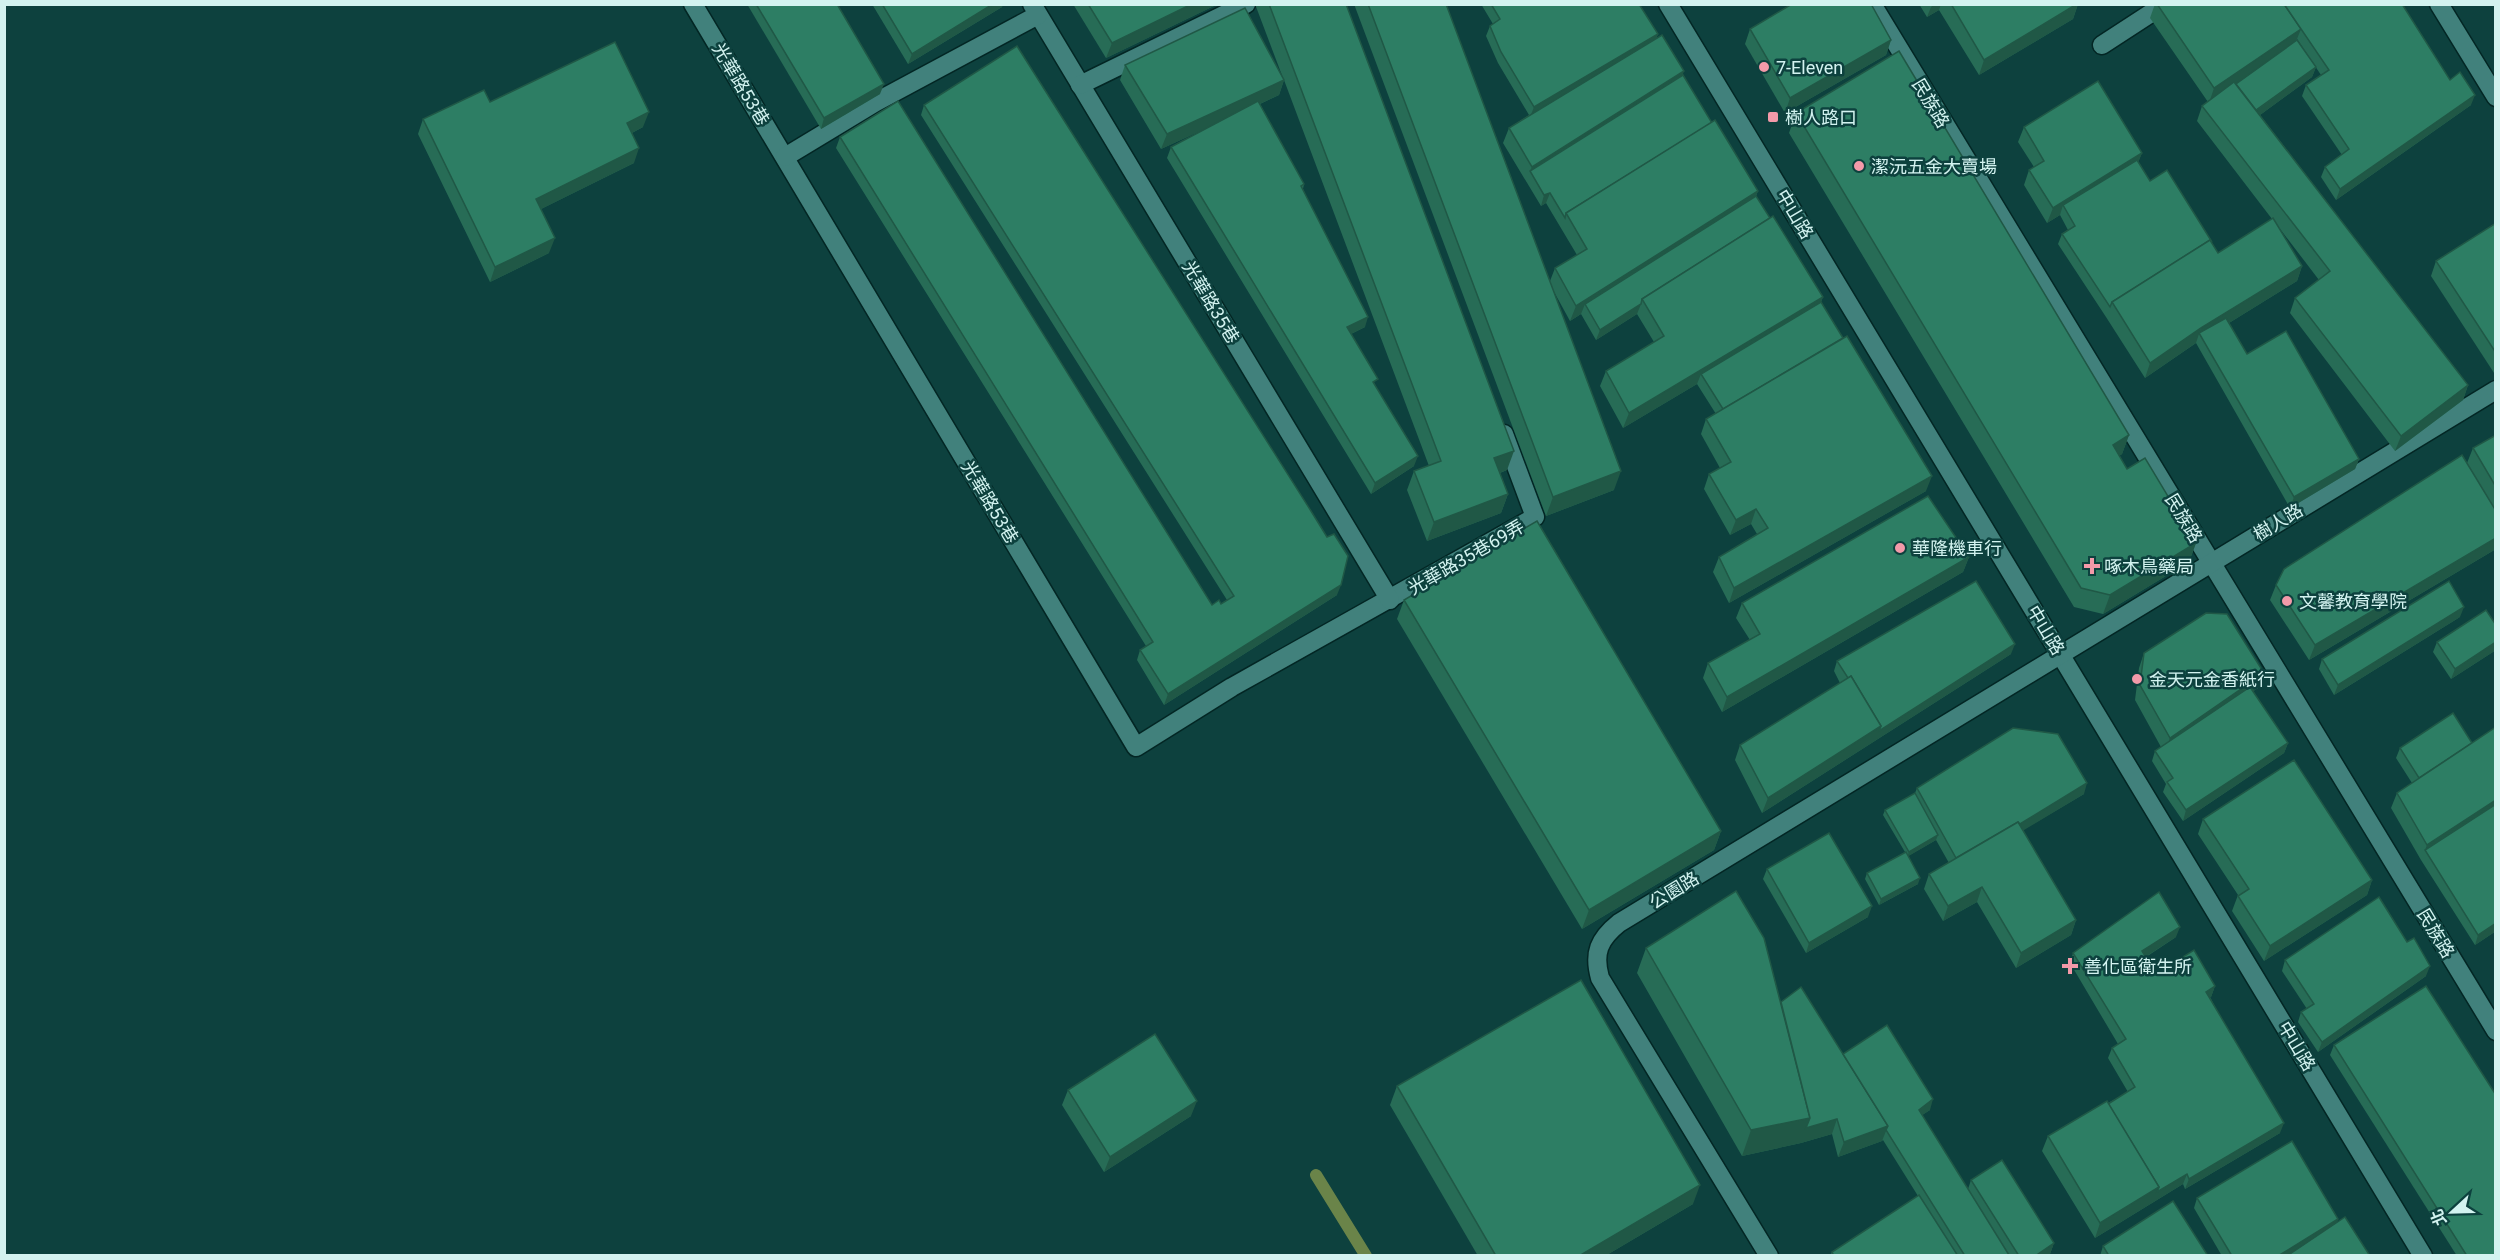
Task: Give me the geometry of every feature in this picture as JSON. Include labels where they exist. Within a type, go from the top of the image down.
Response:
[{"type":"street","name":"光華路53巷","points":[[693,4],[1136,747],[1232,687],[1390,600]]},
{"type":"street","points":[[1080,85],[1246,4]]},
{"type":"street","name":"中山路","points":[[1668,4],[2423,1256]]},
{"type":"street","name":"民族路","points":[[1872,4],[2496,1031]]},
{"type":"street","points":[[2102,45],[2165,4]]},
{"type":"street","points":[[2439,4],[2496,97]]},
{"type":"street","points":[[785,157],[1035,10]]},
{"type":"street","name":"光華路35巷","points":[[1035,10],[1390,600]]},
{"type":"street","name":"樹人路","points":[[2061,654],[2496,390]]},
{"type":"street","name":"光華路35巷69弄","points":[[1390,600],[1535,517],[1497,417]]},
{"type":"street","name":"公園路","points":[[1769,1256],[1605,988],[1597,967],[1598,946],[1609,931],[1619,923],[2061,654]]},
{"type":"building","points":[[756,4],[837,4],[884,84],[824,118]]},
{"type":"building","points":[[882,4],[993,4],[912,54]]},
{"type":"building","points":[[1088,4],[1192,4],[1112,43]]},
{"type":"building","points":[[1269,4],[1346,4],[1514,451],[1494,458],[1508,494],[1434,522],[1414,471],[1441,461]]},
{"type":"building","points":[[1368,4],[1446,4],[1621,471],[1553,497]]},
{"type":"building","points":[[1491,4],[1639,4],[1658,34],[1534,107],[1501,52],[1490,26],[1500,19]]},
{"type":"building","points":[[1792,4],[1871,4],[1891,40],[1790,98],[1750,29]]},
{"type":"building","points":[[1951,4],[2077,4],[1984,60]]},
{"type":"building","points":[[2157,4],[2284,4],[2301,29],[2214,88]]},
{"type":"building","points":[[2284,4],[2402,4],[2450,80],[2460,72],[2475,95],[2340,189],[2325,167],[2349,149],[2306,85],[2329,70]]},
{"type":"building","points":[[1245,8],[1284,80],[1167,134],[1125,65]]},
{"type":"building","points":[[1662,35],[1684,71],[1532,167],[1509,128]]},
{"type":"building","points":[[2297,40],[2316,67],[2256,110],[2236,84]]},
{"type":"building","points":[[615,42],[649,112],[627,123],[639,148],[536,199],[555,238],[495,267],[423,119],[484,90],[490,102]]},
{"type":"building","points":[[1017,46],[1327,537],[1334,534],[1348,556],[1341,585],[1168,694],[1140,650],[1153,642],[840,137],[898,101],[1212,605],[1219,600],[1221,604],[1234,596],[924,105]]},
{"type":"building","points":[[1899,51],[2129,435],[2113,445],[2127,469],[2145,458],[2196,543],[2110,595],[2081,588],[1796,113]]},
{"type":"building","points":[[1683,75],[1712,123],[1566,213],[1565,218],[1550,193],[1544,195],[1530,171]]},
{"type":"building","points":[[2098,81],[2142,153],[2053,208],[2029,170],[2044,161],[2024,127]]},
{"type":"building","points":[[2234,82],[2468,385],[2401,436],[2295,298],[2330,271],[2202,106]]},
{"type":"building","points":[[1258,101],[1304,184],[1301,186],[1368,317],[1347,327],[1378,379],[1373,382],[1418,456],[1375,483],[1171,147]]},
{"type":"building","points":[[1715,120],[1758,191],[1576,306],[1555,268],[1587,249],[1566,213]]},
{"type":"building","points":[[2137,160],[2150,181],[2167,170],[2212,242],[2210,240],[2112,302],[2110,307],[2062,234],[2075,226],[2063,205]]},
{"type":"building","points":[[1756,196],[1770,218],[1642,299],[1641,304],[1600,330],[1585,304]]},
{"type":"building","points":[[1773,216],[1823,297],[1629,413],[1606,371],[1664,336],[1642,299]]},
{"type":"building","points":[[2273,218],[2302,266],[2201,328],[2150,363],[2112,302],[2210,240],[2218,253]]},
{"type":"building","points":[[2496,223],[2496,353],[2436,261]]},
{"type":"building","points":[[1821,302],[1843,338],[1723,409],[1701,374]]},
{"type":"building","points":[[2226,318],[2247,354],[2286,331],[2359,459],[2294,497],[2199,333]]},
{"type":"building","points":[[1847,336],[1932,476],[1734,588],[1719,557],[1768,528],[1756,509],[1736,520],[1709,474],[1731,462],[1706,419]]},
{"type":"building","points":[[2496,435],[2496,487],[2473,448]]},
{"type":"building","points":[[2462,455],[2496,511],[2496,538],[2315,645],[2276,585],[2284,569]]},
{"type":"building","points":[[1928,496],[1969,557],[1727,697],[1708,663],[1760,634],[1742,603]]},
{"type":"building","points":[[1537,521],[1721,831],[1589,910],[1404,600]]},
{"type":"building","points":[[1976,581],[2015,644],[1879,731],[1881,726],[1851,676],[1848,678],[1837,661]]},
{"type":"building","points":[[2449,581],[2464,607],[2338,685],[2322,659]]},
{"type":"building","points":[[2486,610],[2496,625],[2496,642],[2455,669],[2437,642]]},
{"type":"building","points":[[2206,613],[2227,614],[2264,673],[2170,738],[2140,685],[2144,653]]},
{"type":"building","points":[[1851,676],[1881,726],[1768,798],[1740,745]]},
{"type":"building","points":[[2250,687],[2288,743],[2186,810],[2167,782],[2173,778],[2155,751]]},
{"type":"building","points":[[2453,713],[2472,743],[2419,778],[2400,748]]},
{"type":"building","points":[[2496,727],[2496,800],[2427,845],[2397,793]]},
{"type":"building","points":[[2013,728],[2058,734],[2087,783],[2020,824],[2018,822],[1956,858],[1917,788]]},
{"type":"building","points":[[2294,760],[2372,880],[2270,946],[2238,896],[2249,889],[2203,819]]},
{"type":"building","points":[[1915,793],[1938,835],[1909,852],[1885,810]]},
{"type":"building","points":[[2496,804],[2496,923],[2478,935],[2425,850]]},
{"type":"building","points":[[2018,822],[2076,920],[2021,953],[1982,887],[1948,906],[1929,874]]},
{"type":"building","points":[[1829,833],[1872,906],[1809,943],[1767,869]]},
{"type":"building","points":[[1906,852],[1920,878],[1881,899],[1867,873]]},
{"type":"building","points":[[1736,891],[1764,938],[1810,1118],[1751,1130],[1646,948]]},
{"type":"building","points":[[2159,892],[2180,927],[2142,951],[2156,974],[2194,950],[2215,986],[2206,992],[2284,1123],[2189,1179],[2187,1174],[2157,1192],[2159,1187],[2108,1104],[2135,1087],[2112,1048],[2126,1039],[2073,953]]},
{"type":"building","points":[[2379,897],[2407,942],[2414,938],[2430,966],[2322,1042],[2301,1012],[2314,1004],[2285,960]]},
{"type":"building","points":[[1581,980],[1700,1185],[1579,1256],[1496,1256],[1397,1086]]},
{"type":"building","points":[[2426,986],[2496,1095],[2496,1256],[2467,1256],[2334,1045]]},
{"type":"building","points":[[1801,987],[1888,1126],[1844,1142],[1837,1119],[1806,1128],[1810,1118],[1781,1002]]},
{"type":"building","points":[[1887,1025],[1933,1099],[1919,1110],[2008,1256],[1965,1256],[1886,1130],[1888,1126],[1843,1054]]},
{"type":"building","points":[[1155,1034],[1197,1101],[1110,1157],[1068,1090]]},
{"type":"building","points":[[2107,1101],[2159,1187],[2100,1223],[2048,1136]]},
{"type":"building","points":[[2292,1141],[2338,1219],[2278,1256],[2232,1256],[2197,1198]]},
{"type":"building","points":[[2002,1160],[2054,1243],[2035,1256],[2019,1256],[1971,1180]]},
{"type":"building","points":[[1919,1195],[1958,1256],[1834,1256],[1832,1252]]},
{"type":"building","points":[[2173,1201],[2208,1256],[2109,1256],[2103,1246]]},
{"type":"building","points":[[2345,1217],[2370,1256],[2287,1256]]},
{"type":"waterway","points":[[1316,1175],[1366,1256]]},
{"type":"place","name":"7-Eleven","points":[[1764,67]]},
{"type":"place","name":"樹人路口","points":[[1773,117]]},
{"type":"place","name":"潔沅五金大賣場","points":[[1859,166]]},
{"type":"place","name":"華隆機車行","points":[[1900,548]]},
{"type":"place","name":"啄木鳥藥局","points":[[2092,566]]},
{"type":"place","name":"文馨教育學院","points":[[2287,601]]},
{"type":"place","name":"金天元金香紙行","points":[[2137,679]]},
{"type":"place","name":"善化區衛生所","points":[[2070,966]]}]
